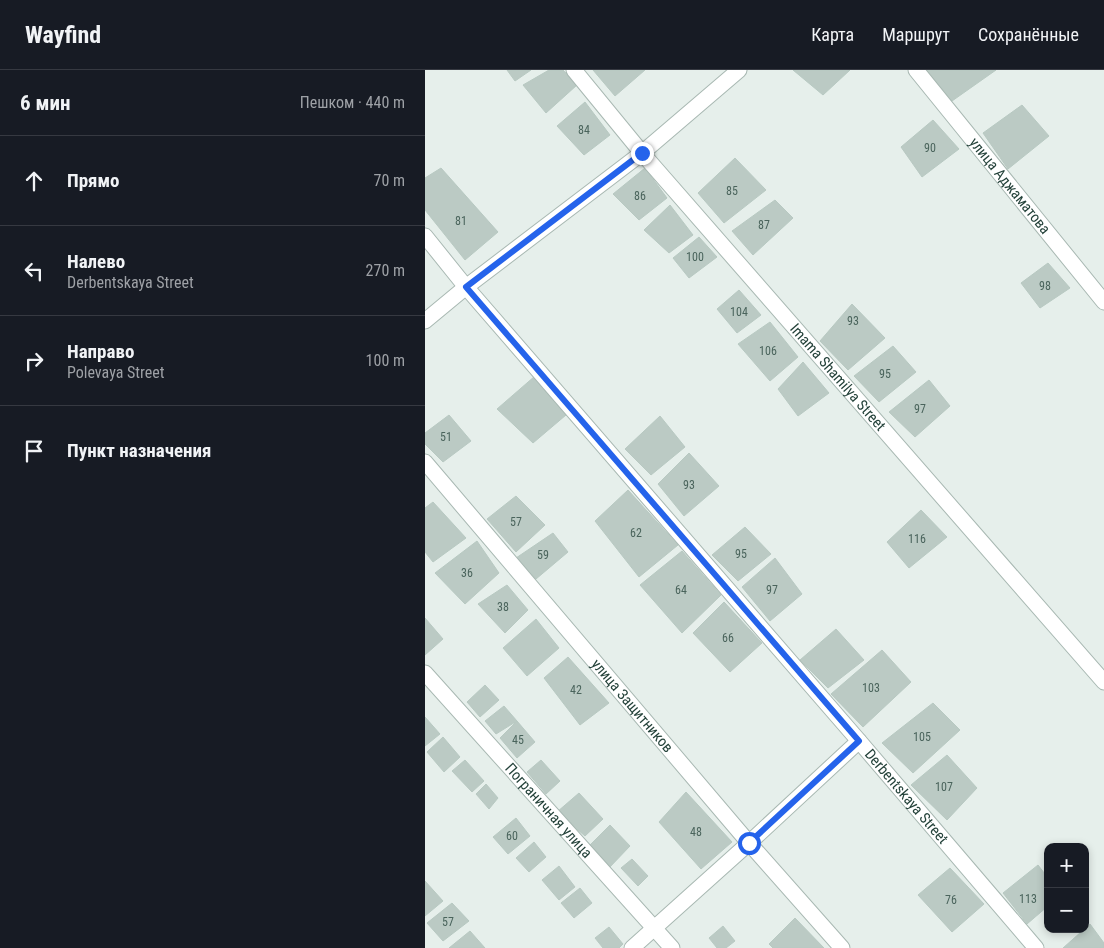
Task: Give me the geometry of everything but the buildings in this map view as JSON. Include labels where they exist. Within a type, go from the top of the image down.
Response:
[{"type":"street","name":"Imama Shamilya Street","points":[[574,70],[642,153],[1104,682]]},
{"type":"street","points":[[425,321],[466,287],[642,153],[739,70]]},
{"type":"street","name":"улица Аджаматова","points":[[916,70],[1104,302]]},
{"type":"street","name":"Derbentskaya Street","points":[[425,236],[466,287],[1036,948]]},
{"type":"street","name":"улица Защитников","points":[[425,462],[749,843],[842,948]]},
{"type":"street","name":"Пограничная улица","points":[[425,672],[672,948]]},
{"type":"street","points":[[632,948],[859,741]]},
{"type":"route","points":[[642,153],[466,287],[859,741],[749,843]]}]
